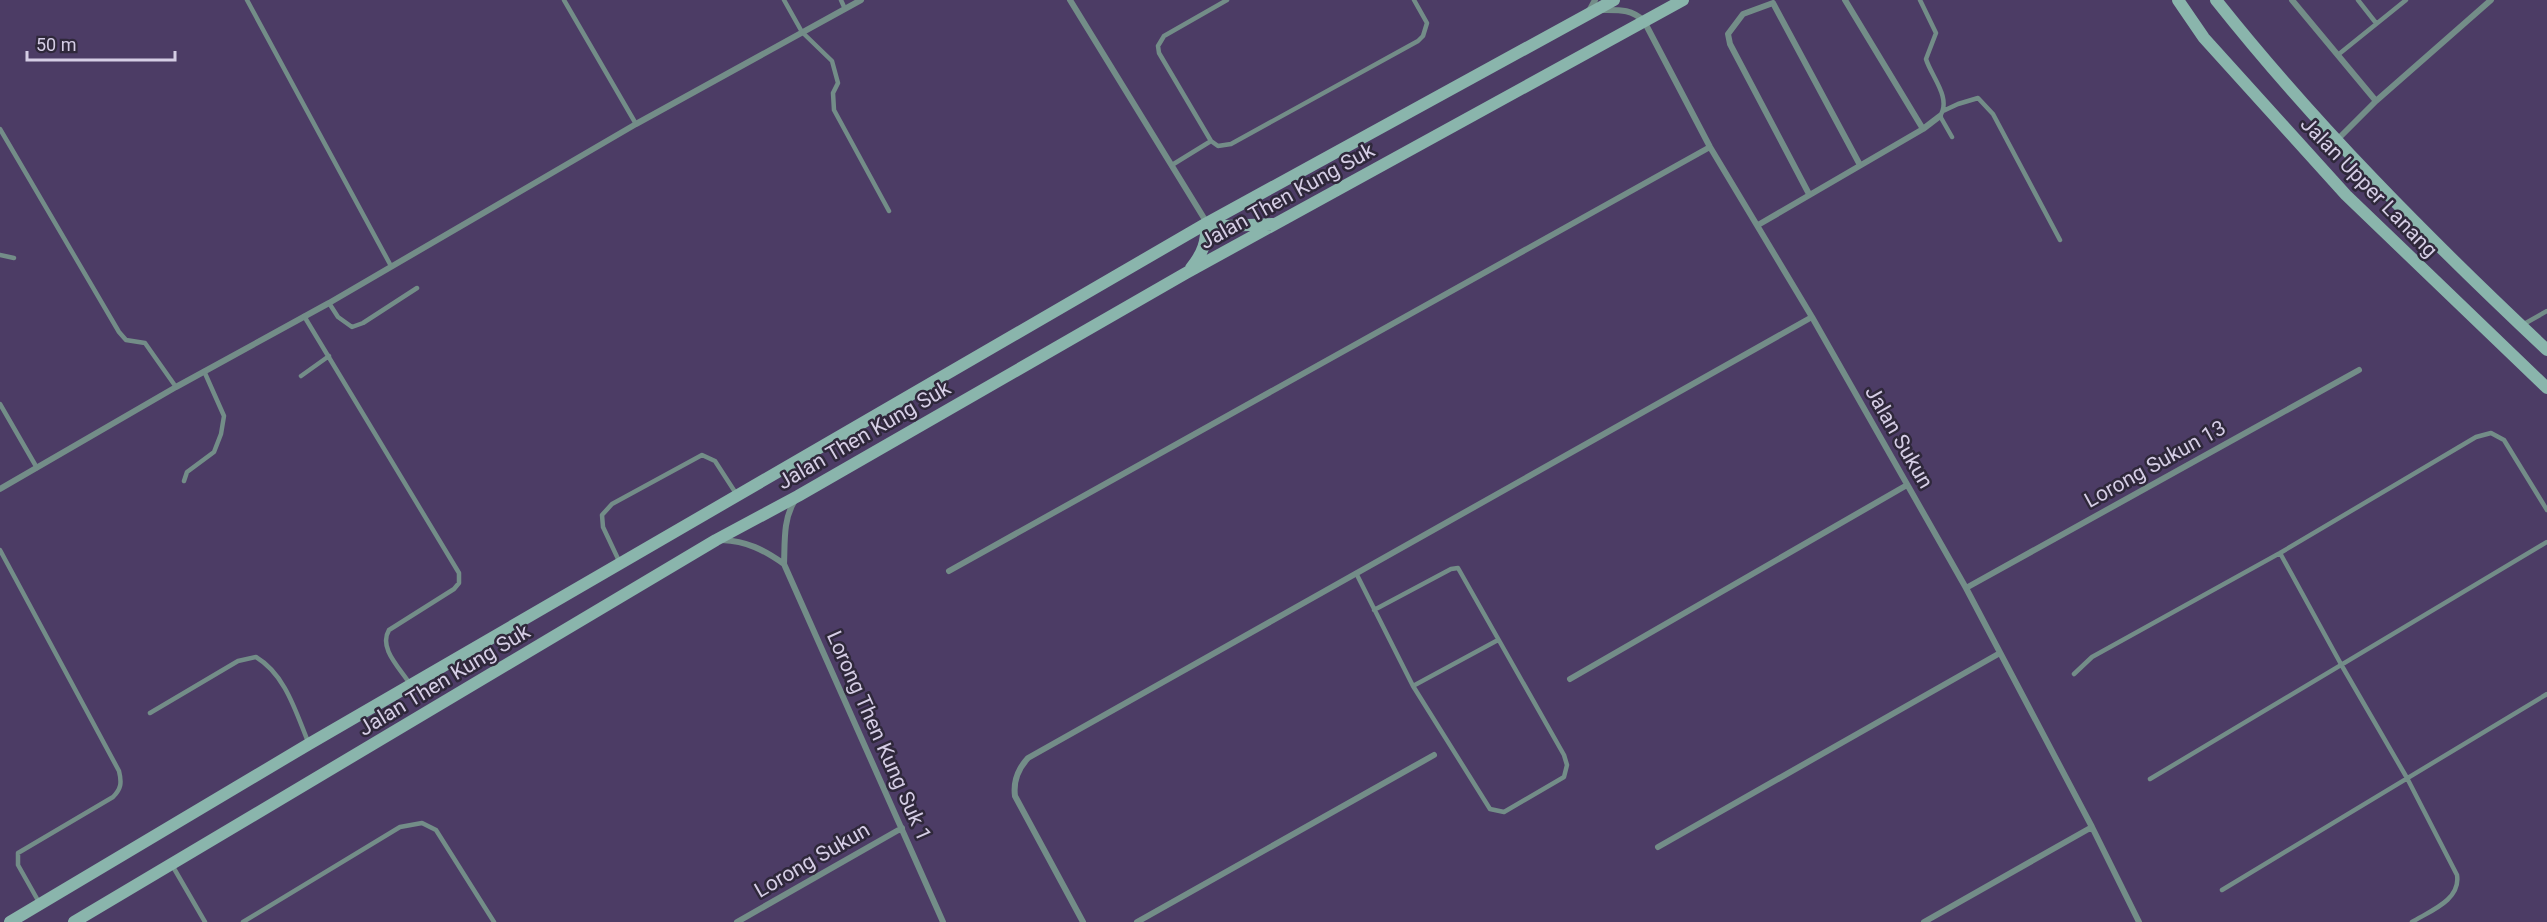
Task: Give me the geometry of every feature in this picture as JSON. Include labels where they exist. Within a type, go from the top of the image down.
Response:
[{"type":"street","points":[[0,489],[204,371],[329,303],[636,124],[861,0]]},
{"type":"street","points":[[1070,0],[1207,223],[1206,243],[1202,255],[1186,273]]},
{"type":"street","name":"Jalan Then Kung Suk","points":[[10,922],[309,744],[1207,223],[1592,9],[1614,0]]},
{"type":"street","name":"Jalan Then Kung Suk","points":[[74,922],[716,540],[798,496],[1186,273],[1683,0]]},
{"type":"street","points":[[1845,0],[1923,129]]},
{"type":"street","name":"Jalan Upper Lanang","points":[[2178,0],[2204,38],[2346,195],[2547,388]]},
{"type":"street","name":"Jalan Upper Lanang","points":[[2216,0],[2336,141],[2470,277],[2547,350]]},
{"type":"street","points":[[2292,0],[2376,100]]},
{"type":"street","points":[[2336,141],[2376,100],[2491,0]]},
{"type":"street","points":[[1809,194],[1730,44],[1728,34],[1743,14],[1775,2],[1860,165]]},
{"type":"street","points":[[1592,9],[1628,10],[1636,13],[1644,21]]},
{"type":"street","name":"Jalan Sukun","points":[[1644,21],[1710,147],[1812,317],[1966,588],[2092,827],[2139,922]]},
{"type":"street","points":[[1758,225],[1923,129],[1941,114]]},
{"type":"street","points":[[949,571],[1710,147]]},
{"type":"street","points":[[1207,223],[1226,226],[1277,224]]},
{"type":"street","points":[[1083,922],[1015,796],[1013,786],[1022,764],[1028,758],[1812,317]]},
{"type":"street","name":"Lorong Sukun 13","points":[[1966,588],[2359,370]]},
{"type":"street","points":[[1570,679],[1907,485]]},
{"type":"street","points":[[784,564],[789,509],[798,496]]},
{"type":"street","points":[[716,540],[738,541],[763,549],[784,564]]},
{"type":"street","name":"Lorong Then Kung Suk 1","points":[[784,564],[943,922]]},
{"type":"street","points":[[1658,847],[2000,653]]},
{"type":"street","points":[[1137,922],[1434,755]]},
{"type":"street","points":[[1924,922],[2092,827]]},
{"type":"street","name":"Lorong Sukun","points":[[737,922],[902,828]]},
{"type":"lane","points":[[247,0],[391,266]]},
{"type":"lane","points":[[564,0],[636,124]]},
{"type":"lane","points":[[784,0],[802,32],[832,61],[838,83],[833,93],[834,110],[889,211]]},
{"type":"lane","points":[[841,0],[845,9]]},
{"type":"lane","points":[[1227,0],[1164,36],[1158,46],[1159,53],[1210,141],[1218,146],[1231,144],[1418,41],[1423,36],[1427,23],[1414,0]]},
{"type":"lane","points":[[1920,0],[1936,33],[1926,59],[1942,95],[1941,114],[1952,137]]},
{"type":"lane","points":[[2358,0],[2376,23]]},
{"type":"lane","points":[[2339,54],[2406,0]]},
{"type":"lane","points":[[1941,114],[1958,104],[1978,99],[1993,114],[2060,240]]},
{"type":"lane","points":[[0,129],[119,332],[126,340],[145,343],[176,387]]},
{"type":"lane","points":[[1172,165],[1210,141]]},
{"type":"lane","points":[[0,255],[14,258]]},
{"type":"lane","points":[[329,303],[338,317],[352,327],[363,323],[417,288]]},
{"type":"lane","points":[[2522,326],[2547,311]]},
{"type":"lane","points":[[304,316],[459,573],[459,583],[454,589],[389,630],[385,636],[385,644],[411,685]]},
{"type":"lane","points":[[301,376],[329,356]]},
{"type":"lane","points":[[184,481],[187,472],[214,452],[221,434],[224,416],[204,371]]},
{"type":"lane","points":[[0,404],[37,468]]},
{"type":"lane","points":[[2074,674],[2092,657],[2280,553],[2476,437],[2491,433],[2504,440],[2513,451],[2547,510]]},
{"type":"lane","points":[[620,563],[603,528],[602,515],[612,504],[702,455],[715,460],[738,495]]},
{"type":"lane","points":[[2150,779],[2547,542]]},
{"type":"lane","points":[[0,550],[122,780],[120,790],[113,797],[18,852],[18,866],[40,904]]},
{"type":"lane","points":[[2280,553],[2407,778],[2452,864],[2458,884],[2445,903],[2412,922]]},
{"type":"lane","points":[[1356,573],[1374,610],[1413,686],[1487,806],[1494,812],[1504,812],[1564,777],[1567,765],[1564,755],[1458,568],[1374,610]]},
{"type":"lane","points":[[1413,686],[1498,640]]},
{"type":"lane","points":[[150,713],[238,662],[256,657],[269,665],[279,677],[309,744]]},
{"type":"lane","points":[[2222,890],[2547,694]]},
{"type":"lane","points":[[243,922],[400,827],[422,823],[436,830],[494,922]]},
{"type":"lane","points":[[171,864],[205,922]]}]
